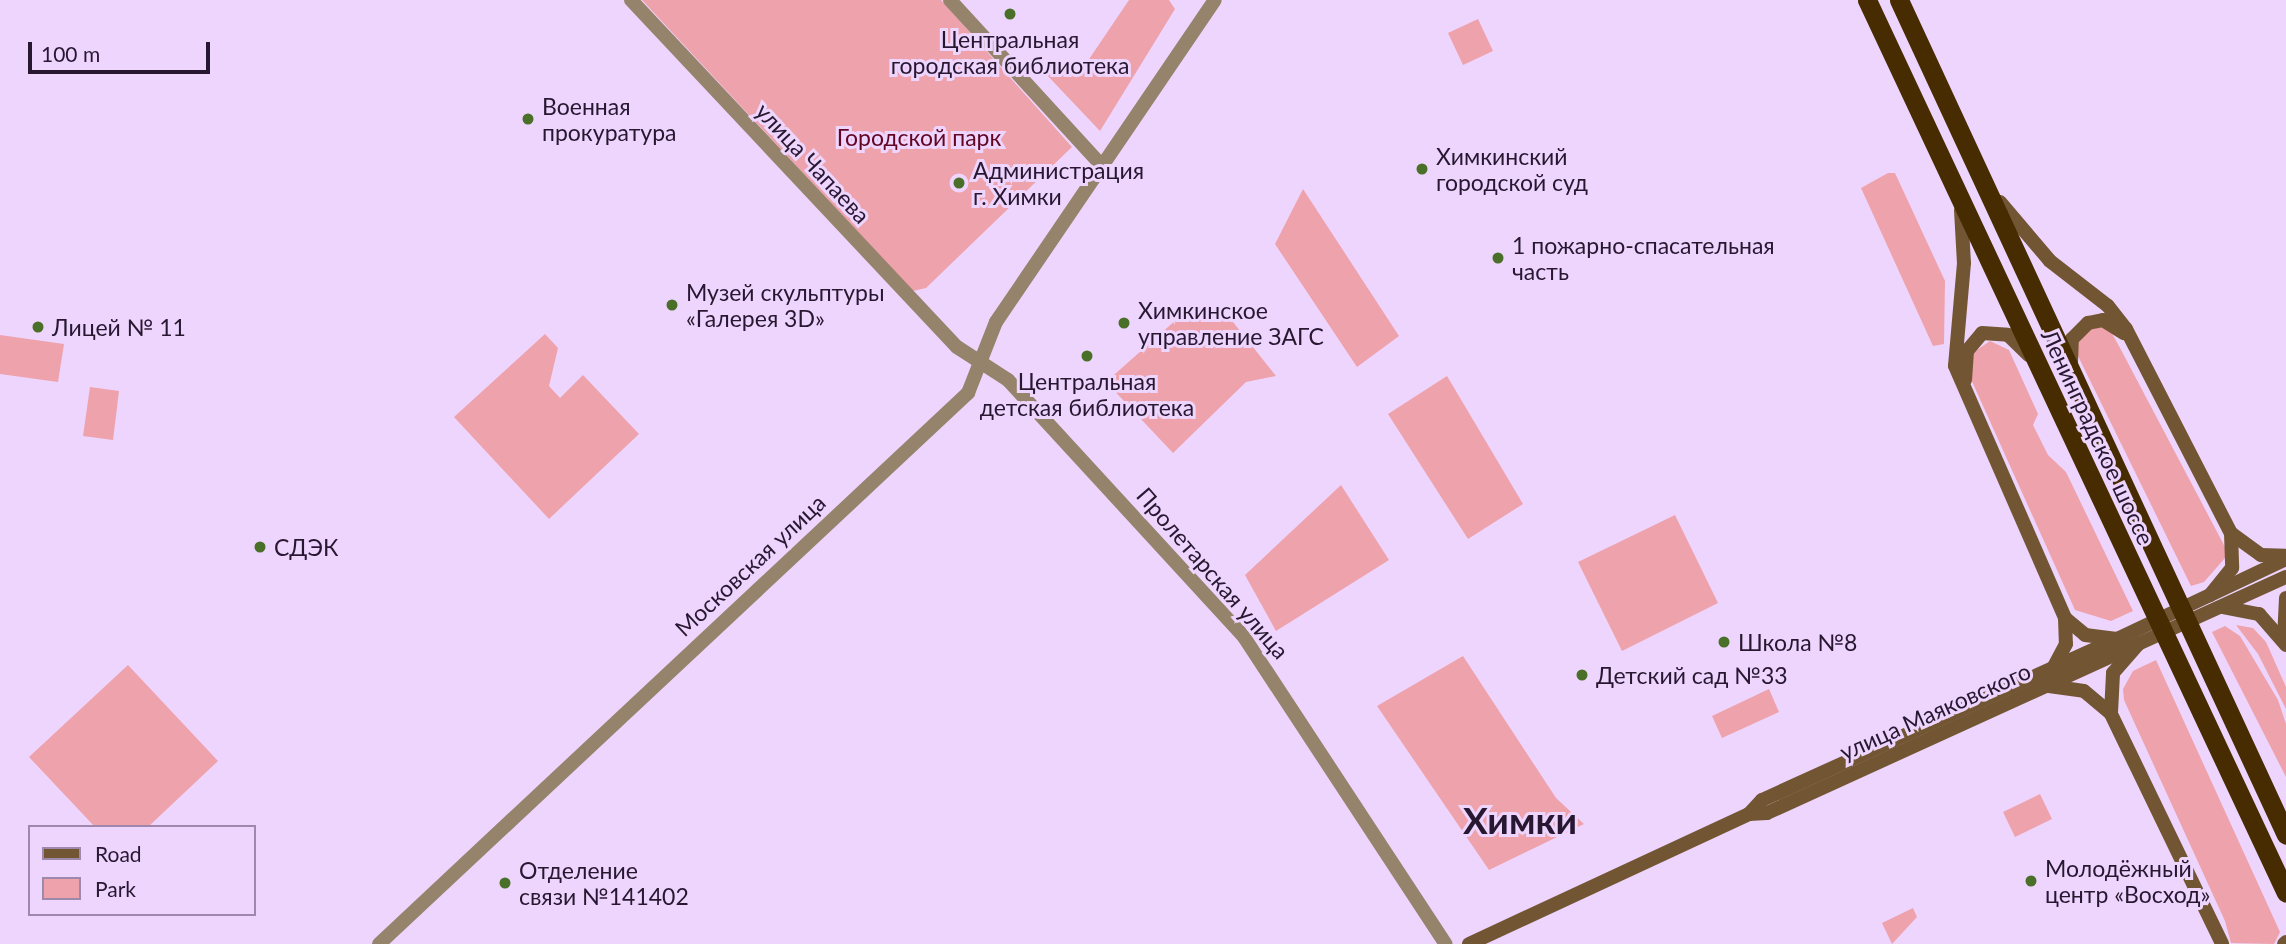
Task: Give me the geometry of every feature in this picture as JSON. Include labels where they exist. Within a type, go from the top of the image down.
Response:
[{"type":"highway","name":"Ленинградское шоссе","points":[[1867,0],[2042,370],[2140,588],[2286,893]]},
{"type":"highway","name":"Ленинградское шоссе","points":[[1899,0],[2286,835]]},
{"type":"main road","points":[[1977,170],[2028,239],[2108,306],[2134,345],[2231,533],[2232,568],[2210,594]]},
{"type":"main road","points":[[1954,182],[1964,234],[1954,357],[1966,392],[2065,618],[2066,644],[2052,670]]},
{"type":"main road","points":[[2073,375],[2072,339],[2088,323],[2112,323],[2134,345]]},
{"type":"main road","points":[[1966,392],[1967,351],[1976,338],[1990,331],[2008,335],[2042,370]]},
{"type":"main road","points":[[2231,533],[2261,555],[2286,557]]},
{"type":"main road","name":"улица Маяковского","points":[[1749,814],[1762,800],[2052,670],[2286,557]]},
{"type":"main road","name":"улица Маяковского","points":[[1469,944],[1749,814],[1767,813],[2286,577]]},
{"type":"main road","points":[[2285,643],[2286,598]]},
{"type":"main road","points":[[2217,608],[2259,614],[2285,643]]},
{"type":"main road","points":[[2065,618],[2085,635],[2117,639]]},
{"type":"main road","points":[[2111,714],[2113,673],[2138,644]]},
{"type":"main road","points":[[2044,687],[2084,691],[2111,714],[2222,944]]},
{"type":"street","name":"улица Чапаева","points":[[631,0],[980,370]]},
{"type":"street","points":[[950,0],[1099,171]]},
{"type":"street","name":"Московская улица","points":[[379,944],[968,393],[980,370],[996,322],[1215,0]]},
{"type":"street","name":"Пролетарская улица","points":[[980,370],[1008,380],[1244,637],[1446,944]]},
{"type":"green space","name":"Городской парк","points":[[642,0],[941,0],[1072,147],[926,288],[913,291]]},
{"type":"green space","points":[[1129,0],[1169,0],[1175,9],[1100,131],[1045,73],[1059,60],[1079,74]]},
{"type":"green space","points":[[1478,19],[1493,51],[1463,65],[1448,33]]},
{"type":"green space","points":[[1888,173],[1895,173],[1945,281],[1944,344],[1933,346],[1861,188]]},
{"type":"green space","points":[[1303,189],[1399,336],[1357,367],[1275,244]]},
{"type":"green space","points":[[1205,305],[1233,322],[1276,376],[1246,382],[1173,453],[1106,382],[1186,311],[1193,318]]},
{"type":"green space","points":[[2099,327],[2110,330],[2225,547],[2225,558],[2204,582],[2191,586],[2078,356],[2077,345],[2088,330]]},
{"type":"green space","points":[[545,334],[558,348],[549,386],[560,398],[583,375],[639,434],[549,519],[454,417]]},
{"type":"green space","points":[[0,335],[64,344],[58,382],[0,374]]},
{"type":"green space","points":[[1990,341],[2009,350],[2038,414],[2033,425],[2048,455],[2066,472],[2133,611],[2111,621],[2075,610],[1970,377],[1974,352]]},
{"type":"green space","points":[[1447,376],[1523,504],[1468,539],[1388,414]]},
{"type":"green space","points":[[90,387],[119,391],[113,440],[83,436]]},
{"type":"green space","points":[[1341,485],[1389,560],[1276,631],[1245,575]]},
{"type":"green space","points":[[1675,515],[1718,603],[1622,651],[1578,562]]},
{"type":"green space","points":[[2236,625],[2253,628],[2266,642],[2286,687],[2286,709],[2258,654]]},
{"type":"green space","points":[[2225,626],[2240,636],[2278,700],[2286,724],[2286,777],[2212,632]]},
{"type":"green space","points":[[1463,656],[1556,798],[1584,824],[1489,870],[1377,706]]},
{"type":"green space","points":[[2156,660],[2280,932],[2274,944],[2231,943],[2225,921],[2124,700],[2123,689],[2133,671]]},
{"type":"green space","points":[[128,665],[218,761],[150,825],[93,825],[29,757]]},
{"type":"green space","points":[[1769,689],[1779,712],[1722,738],[1712,716]]},
{"type":"green space","points":[[2040,794],[2052,819],[2015,837],[2003,812]]},
{"type":"green space","points":[[1913,908],[1917,917],[1892,944],[1882,923]]},
{"type":"place","name":"Центральная городская библиотека","points":[[1010,14]]},
{"type":"place","name":"Военная прокуратура","points":[[528,119]]},
{"type":"place","name":"Химкинский городской суд","points":[[1422,169]]},
{"type":"place","name":"Администрация г. Химки","points":[[959,183]]},
{"type":"place","name":"1 пожарно-спасательная часть","points":[[1498,258]]},
{"type":"place","name":"Музей скульптуры «Галерея 3D»","points":[[672,305]]},
{"type":"place","name":"Химкинское управление ЗАГС","points":[[1124,323]]},
{"type":"place","name":"Лицей № 11","points":[[38,327]]},
{"type":"place","name":"Центральная детская библиотека","points":[[1087,356]]},
{"type":"place","name":"СДЭК","points":[[260,547]]},
{"type":"place","name":"Школа №8","points":[[1724,642]]},
{"type":"place","name":"Детский сад №33","points":[[1582,675]]},
{"type":"place","name":"Молодёжный центр «Восход»","points":[[2031,881]]},
{"type":"place","name":"Отделение связи №141402","points":[[505,883]]},
{"type":"district","name":"Химки","points":[[1520,820]]}]
